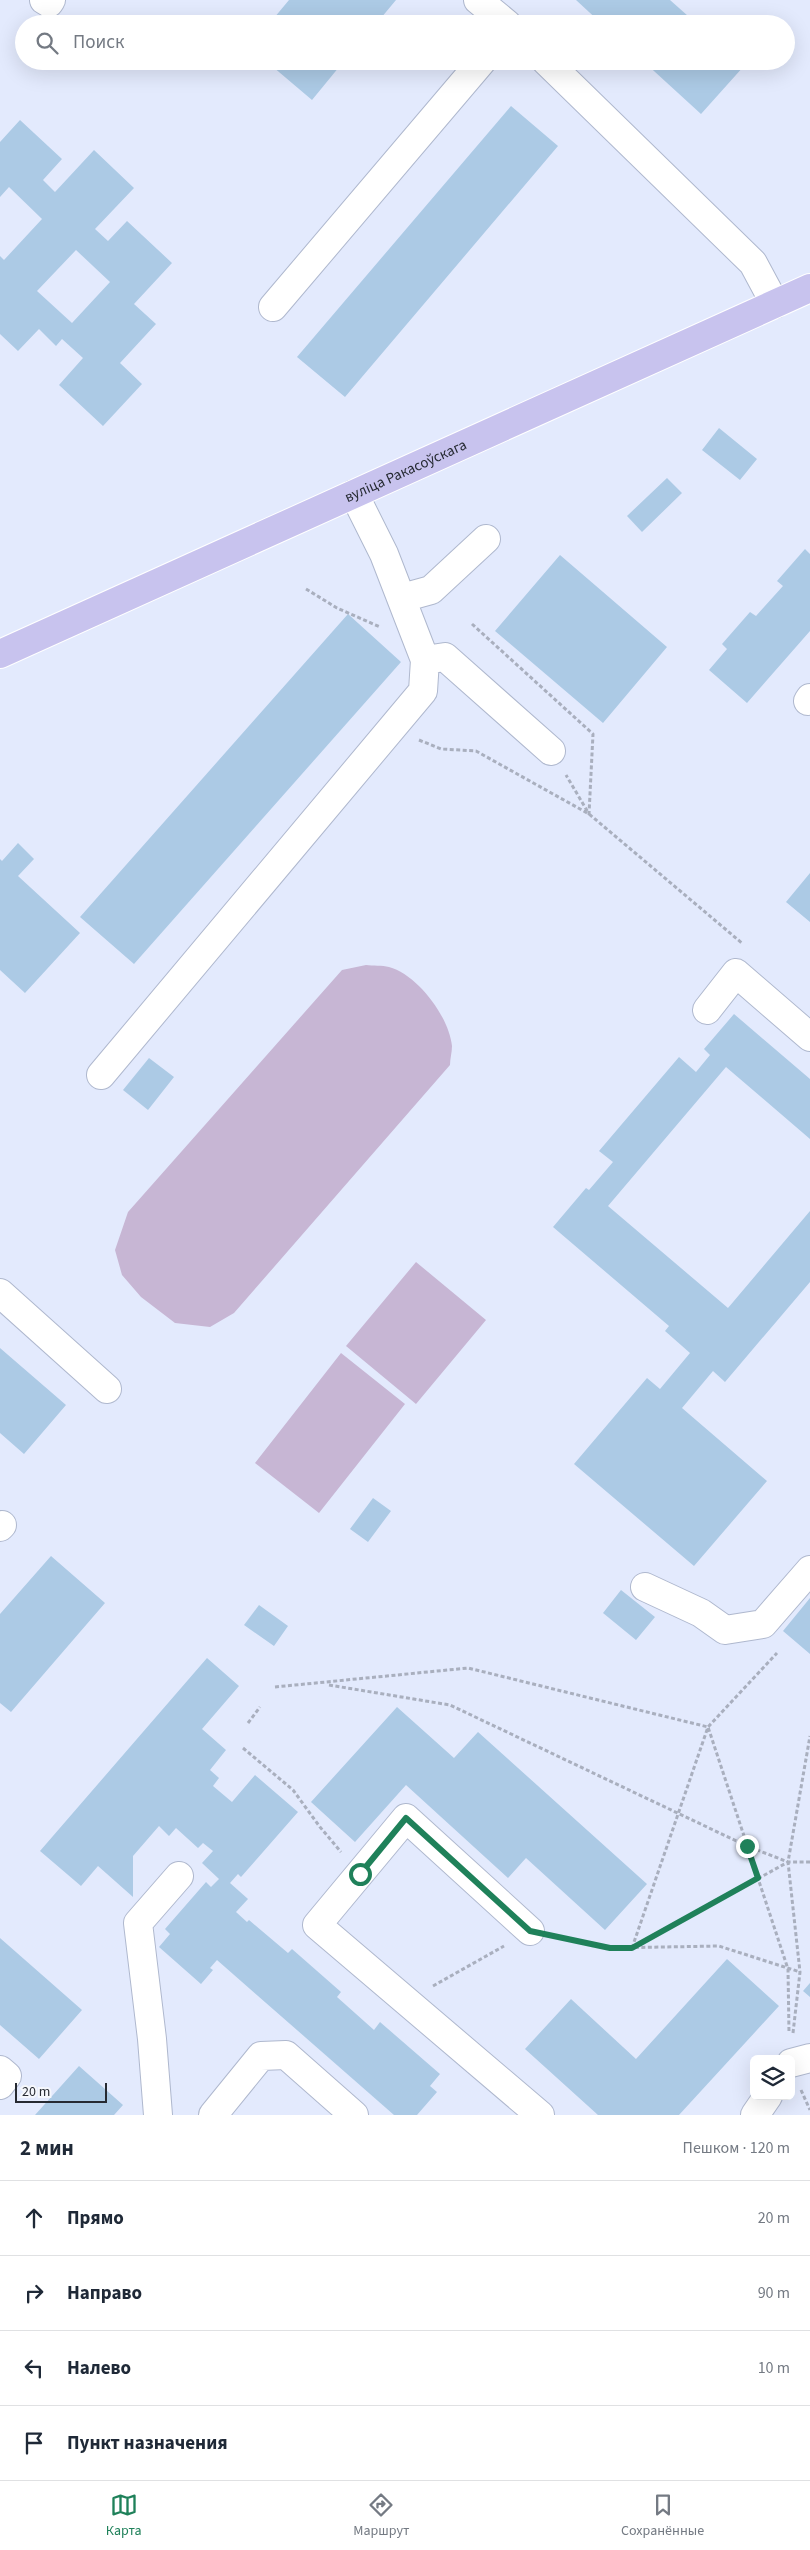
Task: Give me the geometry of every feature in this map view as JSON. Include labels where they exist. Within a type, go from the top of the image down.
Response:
[{"type":"main road","name":"вуліца Ракасоўскага","points":[[0,654],[810,288]]},
{"type":"lane","points":[[44,0],[49,3],[52,0]]},
{"type":"lane","points":[[478,0],[496,15]]},
{"type":"lane","points":[[273,307],[474,70]]},
{"type":"lane","points":[[555,70],[753,264],[775,304]]},
{"type":"lane","points":[[101,1075],[423,691],[425,660],[384,554],[354,494]]},
{"type":"lane","points":[[402,598],[431,590],[486,539]]},
{"type":"lane","points":[[425,660],[445,657],[551,751]]},
{"type":"lane","points":[[707,1010],[736,973],[810,1036]]},
{"type":"lane","points":[[0,1293],[108,1389]]},
{"type":"lane","points":[[646,1587],[701,1613],[725,1630],[763,1624],[810,1570]]},
{"type":"lane","points":[[530,1931],[406,1818],[318,1925],[540,2115]]},
{"type":"lane","points":[[158,2115],[152,2039],[138,1923],[179,1876]]},
{"type":"lane","points":[[213,2115],[262,2056],[286,2055],[354,2115]]},
{"type":"lane","points":[[0,2070],[7,2076],[0,2085]]},
{"type":"lane","points":[[755,2115],[765,2100]]},
{"type":"path","points":[[306,589],[337,608],[388,630]]},
{"type":"path","points":[[391,729],[441,749],[476,751],[589,814],[749,949]]},
{"type":"path","points":[[632,1948],[708,1727],[777,1653]]},
{"type":"path","points":[[275,1687],[324,1684],[468,1668],[708,1727]]},
{"type":"path","points":[[324,1684],[450,1706],[747,1846],[788,1862],[810,1862]]},
{"type":"path","points":[[248,1723],[260,1707]]},
{"type":"path","points":[[708,1727],[788,1969],[796,2050]]},
{"type":"path","points":[[796,2050],[800,1972],[788,1862],[810,1736]]},
{"type":"path","points":[[243,1748],[293,1790],[320,1827],[360,1874]]},
{"type":"path","points":[[632,1948],[788,1862]]},
{"type":"path","points":[[407,2001],[530,1931],[610,1948],[719,1946],[800,1972]]},
{"type":"shaded area","points":[[366,965],[386,966],[400,972],[421,988],[438,1010],[450,1035],[452,1046],[450,1065],[234,1313],[210,1327],[175,1323],[141,1297],[122,1275],[115,1250],[128,1212],[342,970]]},
{"type":"shaded area","points":[[416,1262],[486,1320],[416,1404],[346,1346]]},
{"type":"shaded area","points":[[341,1353],[405,1404],[319,1513],[255,1463]]},
{"type":"building","points":[[289,0],[396,0],[384,15],[276,15]]},
{"type":"building","points":[[576,0],[670,0],[687,15],[592,15]]},
{"type":"building","points":[[277,70],[337,70],[312,100]]},
{"type":"building","points":[[653,70],[740,70],[701,114]]},
{"type":"building","points":[[511,106],[558,146],[345,397],[297,357]]},
{"type":"building","points":[[20,120],[62,159],[43,180],[55,192],[94,150],[134,188],[95,229],[108,241],[127,221],[172,263],[134,304],[156,324],[120,363],[142,384],[103,426],[59,385],[83,358],[62,339],[56,346],[39,329],[18,351],[0,334],[0,256],[4,260],[42,219],[9,187],[0,197],[0,142]],"holes":[[[76,250],[110,282],[72,323],[37,291]]]},
{"type":"building","points":[[719,428],[757,459],[740,480],[702,450]]},
{"type":"building","points":[[667,478],[682,493],[642,532],[627,516]]},
{"type":"building","points":[[805,549],[810,554],[810,631],[747,703],[709,670],[727,649],[722,644],[750,612],[756,616],[783,586],[777,581]]},
{"type":"building","points":[[560,555],[667,647],[603,723],[495,631]]},
{"type":"building","points":[[348,614],[401,662],[134,964],[80,917]]},
{"type":"building","points":[[18,843],[34,859],[18,876],[80,933],[25,993],[0,970],[0,859],[2,861]]},
{"type":"building","points":[[810,873],[810,922],[786,902]]},
{"type":"building","points":[[734,1014],[810,1079],[810,1139],[726,1067],[608,1206],[728,1308],[810,1211],[810,1282],[725,1382],[713,1371],[682,1408],[767,1481],[694,1566],[574,1464],[647,1378],[660,1389],[690,1353],[665,1331],[669,1326],[553,1227],[586,1188],[589,1190],[613,1162],[599,1151],[679,1057],[696,1072],[710,1055],[704,1049]]},
{"type":"building","points":[[149,1058],[174,1077],[148,1110],[123,1090]]},
{"type":"building","points":[[0,1348],[66,1405],[24,1454],[0,1433]]},
{"type":"building","points":[[373,1498],[391,1511],[368,1542],[350,1529]]},
{"type":"building","points":[[51,1556],[105,1603],[11,1712],[0,1703],[0,1614]]},
{"type":"building","points":[[621,1590],[655,1617],[636,1640],[603,1613]]},
{"type":"building","points":[[810,1598],[810,1654],[783,1631]]},
{"type":"building","points":[[259,1605],[288,1626],[274,1646],[244,1625]]},
{"type":"building","points":[[207,1658],[239,1686],[202,1729],[226,1750],[210,1770],[219,1778],[213,1786],[232,1802],[255,1775],[298,1812],[241,1877],[238,1874],[230,1883],[248,1899],[236,1912],[247,1922],[249,1920],[288,1953],[292,1949],[341,1992],[337,1997],[374,2030],[380,2022],[440,2074],[430,2086],[437,2092],[417,2115],[394,2115],[217,1960],[210,1968],[213,1970],[201,1984],[159,1947],[170,1934],[165,1929],[206,1882],[211,1887],[219,1879],[202,1863],[213,1851],[203,1843],[198,1848],[176,1828],[169,1836],[159,1826],[133,1856],[133,1897],[98,1866],[81,1886],[40,1851]]},
{"type":"building","points":[[397,1707],[454,1758],[478,1732],[647,1884],[605,1930],[526,1858],[508,1878],[406,1785],[355,1842],[311,1802]]},
{"type":"building","points":[[0,1938],[82,2010],[39,2059],[0,2025]]},
{"type":"building","points":[[727,1959],[779,2006],[679,2115],[598,2115],[525,2049],[571,1999],[636,2059]]},
{"type":"building","points":[[810,1983],[810,1997],[803,1991]]},
{"type":"building","points":[[79,2066],[123,2105],[114,2115],[35,2115]]},
{"type":"route","points":[[360,1874],[406,1818],[530,1931],[610,1948],[632,1948],[758,1878],[747,1846]]}]
